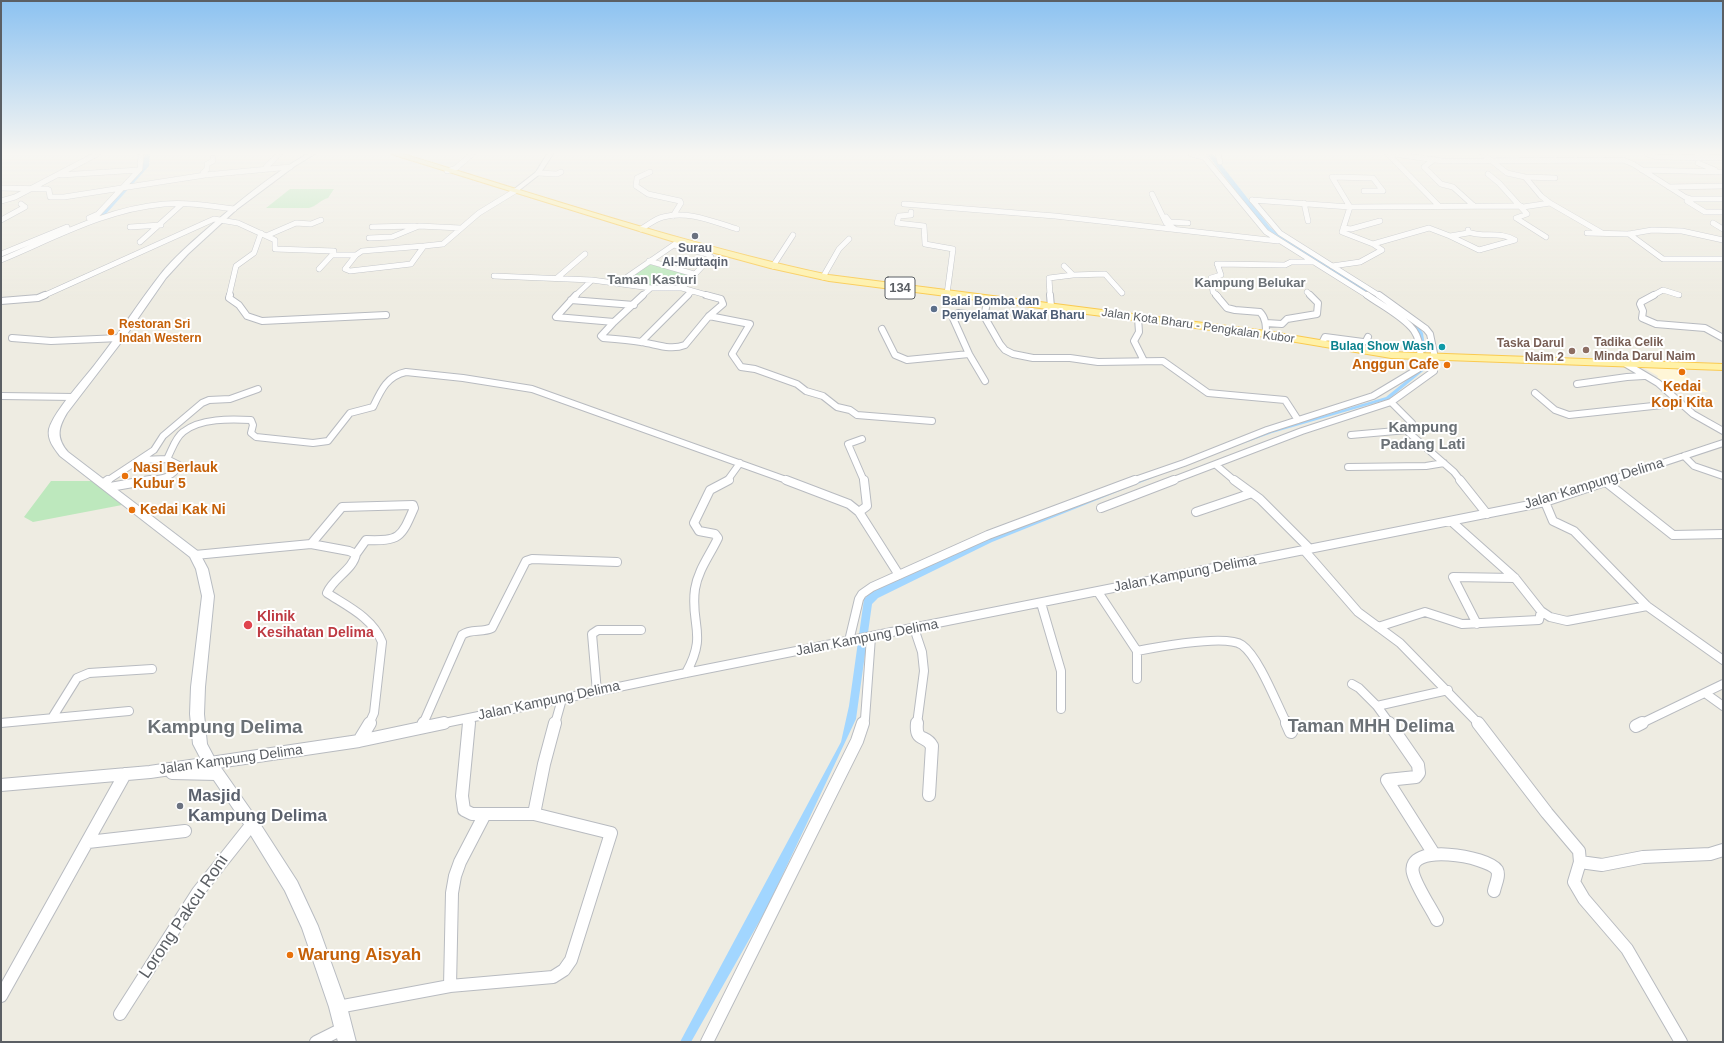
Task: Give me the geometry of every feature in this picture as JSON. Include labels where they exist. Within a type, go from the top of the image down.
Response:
[{"type":"main road","name":"Jalan Kota Bharu - Pengkalan Kubor","points":[[554,203],[641,229],[677,243],[823,277],[1266,334],[1322,344],[1349,344],[1391,355],[1429,357]]},
{"type":"main road","name":"134","points":[[1429,357],[1723,367]]},
{"type":"street","points":[[1,254],[96,216],[109,203]]},
{"type":"street","points":[[242,203],[195,242],[164,276],[120,338],[56,422],[54,436],[55,444],[64,454],[107,485],[195,555],[202,569],[208,596],[198,687],[197,714],[200,744],[210,764],[252,824],[291,886],[310,926],[338,1007],[347,1042]]},
{"type":"street","points":[[332,255],[356,255],[364,251],[443,244],[479,213],[496,203]]},
{"type":"street","points":[[673,216],[681,203]]},
{"type":"street","points":[[1156,203],[1162,216],[1169,226],[1179,230]]},
{"type":"street","points":[[1102,508],[1302,431],[1391,402],[1434,371],[1429,357],[1411,327],[1367,295],[1266,232],[1242,203]]},
{"type":"street","points":[[850,641],[862,594],[872,587],[1025,521],[1298,420],[1380,394],[1418,369],[1429,357],[1430,334],[1426,329],[1375,292],[1280,233],[1254,203]]},
{"type":"street","points":[[1298,203],[1350,207],[1522,206],[1550,203],[1603,233]]},
{"type":"street","points":[[1304,203],[1308,221]]},
{"type":"street","points":[[1332,266],[1360,262],[1382,250],[1373,244],[1342,232],[1350,207],[1347,203]]},
{"type":"street","points":[[1436,203],[1439,206]]},
{"type":"street","points":[[1470,203],[1474,206]]},
{"type":"street","points":[[1518,203],[1527,215],[1516,218],[1546,237]]},
{"type":"street","points":[[1690,203],[1705,212],[1723,212]]},
{"type":"street","points":[[1,220],[25,207],[21,204]]},
{"type":"street","points":[[1,260],[111,215],[162,204],[182,204],[234,209]]},
{"type":"street","points":[[140,242],[161,225],[182,204]]},
{"type":"street","points":[[904,204],[1055,216],[1283,242]]},
{"type":"street","points":[[911,212],[910,215],[899,216],[897,223],[924,226],[925,244],[953,249],[947,294]]},
{"type":"street","points":[[641,229],[662,218],[673,216],[694,217],[737,229]]},
{"type":"street","points":[[1162,216],[1166,216],[1170,222],[1187,221],[1193,232]]},
{"type":"street","points":[[1,301],[38,298],[177,237],[211,220],[222,219],[264,235],[276,241],[275,249],[335,251],[319,269]]},
{"type":"street","points":[[321,220],[311,224],[296,222],[264,235],[254,253],[236,266],[229,292],[229,298],[239,305],[248,316],[267,322],[386,315]]},
{"type":"street","points":[[1343,228],[1351,229],[1380,221]]},
{"type":"street","points":[[1713,223],[1723,229]]},
{"type":"street","points":[[130,227],[161,225]]},
{"type":"street","points":[[372,227],[415,226],[460,228]]},
{"type":"street","points":[[369,238],[396,236],[415,226]]},
{"type":"street","points":[[1373,244],[1429,228],[1435,229],[1479,250],[1515,240],[1504,234],[1483,237],[1468,231],[1450,236]]},
{"type":"street","points":[[1587,233],[1629,234],[1652,230],[1682,231],[1723,240]]},
{"type":"street","points":[[1629,234],[1663,259],[1723,259]]},
{"type":"street","points":[[773,266],[793,235]]},
{"type":"street","points":[[823,277],[839,249],[849,239]]},
{"type":"street","points":[[617,284],[677,243],[710,256],[710,259],[682,288]]},
{"type":"street","points":[[356,255],[346,270],[411,264],[424,245]]},
{"type":"street","points":[[557,278],[585,254]]},
{"type":"street","points":[[649,261],[694,274]]},
{"type":"street","points":[[1266,334],[1266,317],[1259,312],[1235,310],[1225,307],[1219,297],[1213,292],[1211,278],[1221,275],[1217,265],[1285,265],[1290,262],[1314,262]]},
{"type":"street","points":[[1064,266],[1073,275]]},
{"type":"street","points":[[1051,307],[1049,278],[1073,275],[1105,274],[1122,293]]},
{"type":"street","points":[[494,276],[592,280],[651,288],[682,288],[718,298],[723,301],[723,304],[709,316],[685,345],[680,347],[669,348],[640,342],[603,338],[601,336],[614,322],[651,288]]},
{"type":"street","points":[[592,280],[556,317],[614,322]]},
{"type":"street","points":[[1679,295],[1663,290],[1641,302],[1640,304],[1644,311],[1642,318],[1656,324],[1706,328],[1723,338]]},
{"type":"street","points":[[640,342],[692,292]]},
{"type":"street","points":[[1266,323],[1282,324],[1287,319],[1317,314],[1318,302],[1307,292]]},
{"type":"street","points":[[988,299],[984,316],[1000,344],[1005,350],[1013,354],[1033,358],[1070,358],[1098,362],[1165,362],[1208,393],[1285,400],[1298,420]]},
{"type":"street","points":[[571,300],[634,305]]},
{"type":"street","points":[[984,316],[960,313],[953,315],[969,354],[985,381]]},
{"type":"street","points":[[709,316],[735,321],[744,321],[750,324],[732,354],[741,367],[755,369],[798,385],[808,392],[823,396],[837,407],[850,410],[857,415],[932,421]]},
{"type":"street","points":[[1138,318],[1139,332],[1134,341],[1135,348],[1143,356],[1144,361]]},
{"type":"street","points":[[882,329],[895,355],[907,360],[969,354]]},
{"type":"street","points":[[12,338],[50,341],[120,338]]},
{"type":"street","points":[[1349,344],[1365,342],[1368,338]]},
{"type":"street","points":[[1626,364],[1658,383],[1697,416],[1723,431]]},
{"type":"street","points":[[166,459],[183,432],[192,427],[226,421],[251,420],[253,425],[251,433],[256,437],[313,443],[328,440],[350,413],[373,407],[376,404],[379,392],[389,379],[397,374],[410,372],[532,389],[740,463],[849,504],[859,512],[899,575]]},
{"type":"street","points":[[1577,384],[1598,382],[1629,376],[1647,376]]},
{"type":"street","points":[[107,485],[137,460],[154,450],[163,436],[202,403],[209,400],[230,399],[258,389]]},
{"type":"street","points":[[1535,393],[1555,410],[1569,414],[1681,404]]},
{"type":"street","points":[[1,396],[74,397]]},
{"type":"street","points":[[1351,435],[1407,430],[1413,425],[1391,402]]},
{"type":"street","points":[[1407,430],[1409,434],[1454,472],[1487,514]]},
{"type":"street","points":[[859,512],[867,506],[864,481],[848,444],[862,439]]},
{"type":"street","name":"Jalan Kampung Delima","points":[[2,787],[150,772],[210,764],[359,740],[422,728],[686,673],[1545,502],[1723,443]]},
{"type":"street","points":[[1684,456],[1694,466],[1723,476]]},
{"type":"street","points":[[107,485],[171,475],[176,472],[179,464],[166,459],[137,460]]},
{"type":"street","points":[[686,673],[697,651],[696,582],[703,565],[718,538],[715,534],[699,531],[694,523],[710,490],[729,480],[740,463]]},
{"type":"street","points":[[1348,467],[1426,466],[1444,463]]},
{"type":"street","points":[[1216,465],[1260,499],[1307,550],[1358,612],[1400,643],[1473,716],[1547,813],[1579,851],[1580,862],[1574,882],[1584,900],[1627,949],[1681,1042]]},
{"type":"street","points":[[1606,482],[1673,535],[1723,534]]},
{"type":"street","points":[[1196,512],[1252,493]]},
{"type":"street","points":[[1545,502],[1553,521],[1574,531],[1647,606],[1723,660]]},
{"type":"street","points":[[311,544],[342,507],[400,504],[413,505],[414,508],[405,529],[398,538],[388,542],[366,540],[356,554],[352,564],[330,587],[327,593],[364,617],[379,634],[382,642],[382,654],[374,713],[369,725],[359,740]]},
{"type":"street","points":[[1452,521],[1516,578],[1541,611],[1550,617],[1567,621],[1647,606]]},
{"type":"street","points":[[195,555],[311,544],[349,551],[356,554]]},
{"type":"street","points":[[422,728],[462,635],[468,631],[486,630],[492,628],[526,561],[532,559],[617,562]]},
{"type":"street","points":[[1477,624],[1453,577],[1516,578]]},
{"type":"street","points":[[1098,592],[1137,651],[1137,678]]},
{"type":"street","points":[[1041,603],[1061,671],[1061,709]]},
{"type":"street","points":[[1378,627],[1427,612],[1460,624],[1477,624],[1537,621],[1539,620],[1541,611]]},
{"type":"street","points":[[914,628],[922,652],[924,671],[916,732],[918,736],[930,742],[932,746],[928,795]]},
{"type":"street","points":[[597,692],[592,634],[598,630],[641,630]]},
{"type":"street","points":[[707,1042],[857,741],[865,720],[871,637]]},
{"type":"street","points":[[1137,651],[1178,644],[1232,641],[1240,644],[1265,676],[1270,691],[1291,732]]},
{"type":"street","points":[[52,718],[77,678],[81,676],[89,673],[152,669]]},
{"type":"street","points":[[1352,684],[1359,688],[1376,706],[1418,766],[1419,773],[1416,777],[1410,779],[1387,780],[1434,854]]},
{"type":"street","points":[[1636,726],[1723,684]]},
{"type":"street","points":[[1376,706],[1448,690]]},
{"type":"street","points":[[1705,693],[1723,706]]},
{"type":"street","points":[[534,814],[544,764],[562,700]]},
{"type":"street","points":[[1,722],[129,711]]},
{"type":"street","points":[[338,1007],[450,986],[553,978],[564,970],[571,960],[612,833],[534,814],[472,814],[464,810],[462,804],[470,718]]},
{"type":"street","points":[[150,772],[217,774]]},
{"type":"street","points":[[1,996],[125,774]]},
{"type":"street","points":[[450,986],[452,893],[455,876],[460,862],[485,814]]},
{"type":"street","name":"Lorong Pakcu Roni","points":[[120,1014],[196,895],[227,851],[252,824]]},
{"type":"street","points":[[88,842],[185,831]]},
{"type":"street","points":[[1580,862],[1602,865],[1643,857],[1710,854],[1723,850]]},
{"type":"street","points":[[1437,920],[1413,873],[1414,865],[1423,855],[1434,854],[1483,861],[1491,864],[1497,870],[1498,875],[1494,891]]},
{"type":"street","points":[[316,1042],[344,1028]]},
{"type":"shaded area","points":[[1642,367],[1674,368],[1708,392],[1674,391],[1657,379],[1658,376]]},
{"type":"green space","points":[[273,203],[319,203],[309,208],[266,208]]},
{"type":"green space","points":[[649,261],[694,274],[682,288],[617,284]]},
{"type":"green space","points":[[51,481],[94,481],[122,505],[33,522],[24,517]]},
{"type":"water","points":[[112,203],[116,203],[105,215],[1,258],[1,256],[101,215]]},
{"type":"water","points":[[1245,203],[1251,203],[1270,227],[1278,234],[1374,294],[1418,326],[1423,333],[1428,367],[1389,399],[1272,433],[1187,464],[992,542],[878,598],[872,604],[856,719],[767,908],[691,1042],[680,1042],[841,742],[849,706],[864,599],[870,593],[991,536],[1268,432],[1386,397],[1423,367],[1417,332],[1264,227]]},
{"type":"place","name":"Surau Al-Muttaqin","points":[[695,236]]},
{"type":"place","name":"Balai Bomba dan Penyelamat Wakaf Bharu","points":[[934,309]]},
{"type":"place","name":"Restoran Sri Indah Western","points":[[111,332]]},
{"type":"place","name":"Bulaq Show Wash","points":[[1442,347]]},
{"type":"place","name":"Tadika Celik Minda Darul Naim","points":[[1586,350]]},
{"type":"place","name":"Taska Darul Naim 2","points":[[1572,351]]},
{"type":"place","name":"Anggun Cafe","points":[[1447,365]]},
{"type":"place","name":"Kedai Kopi Kita","points":[[1682,372]]},
{"type":"place","name":"Nasi Berlauk Kubur 5","points":[[125,476]]},
{"type":"place","name":"Kedai Kak Ni","points":[[132,510]]},
{"type":"place","name":"Klinik Kesihatan Delima","points":[[248,625]]},
{"type":"place","name":"Masjid Kampung Delima","points":[[180,806]]},
{"type":"place","name":"Warung Aisyah","points":[[290,955]]},
{"type":"district","name":"Taman Kasturi","points":[[652,280]]},
{"type":"district","name":"Kampung Belukar","points":[[1250,283]]},
{"type":"district","name":"Kampung Padang Lati","points":[[1423,436]]},
{"type":"district","name":"Taman MHH Delima","points":[[1371,727]]},
{"type":"district","name":"Kampung Delima","points":[[225,728]]}]
